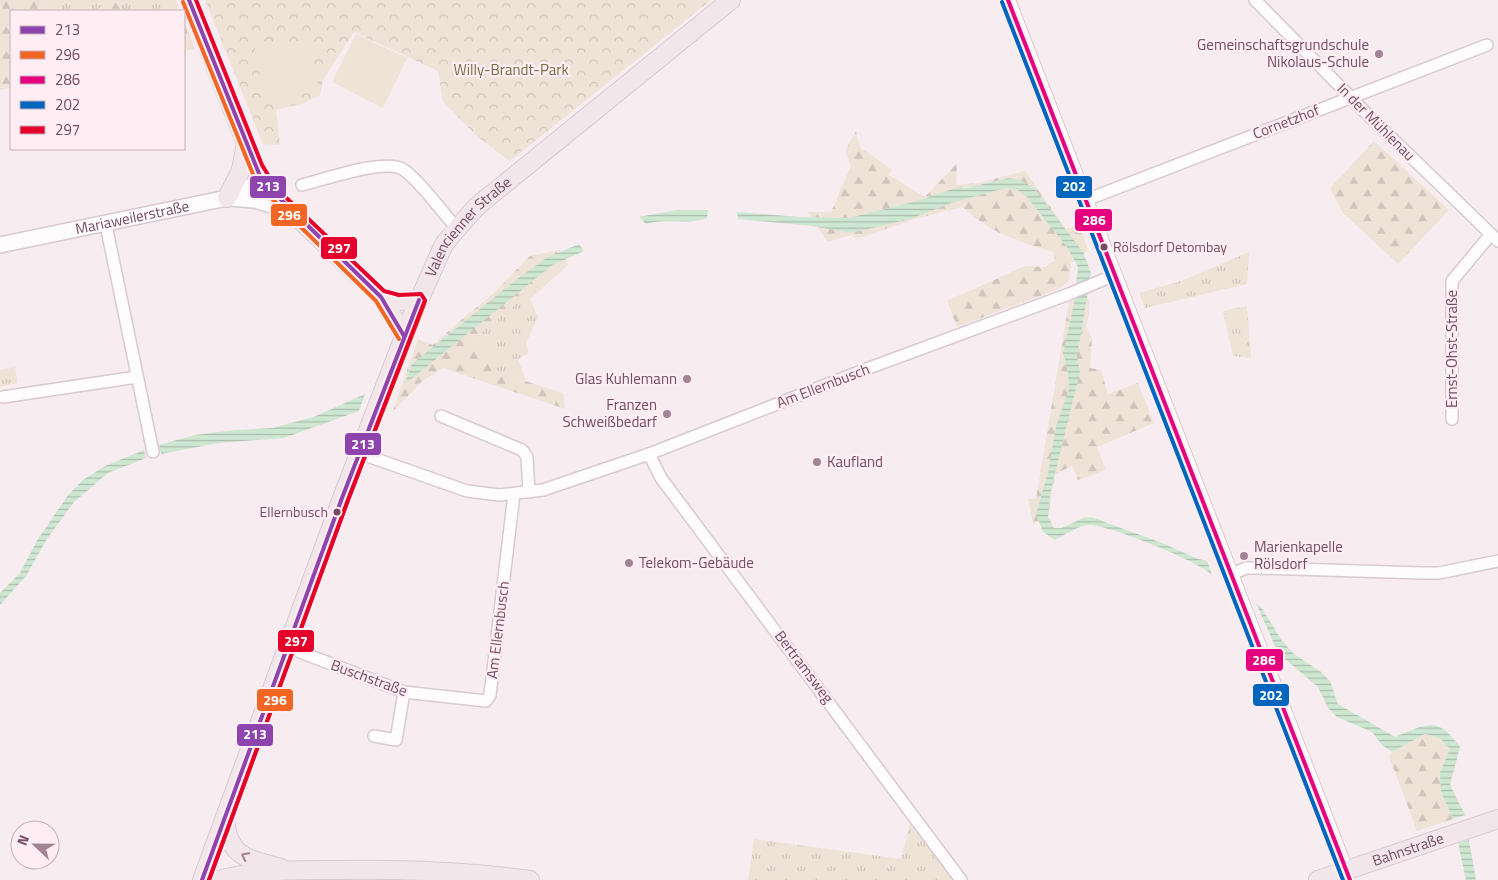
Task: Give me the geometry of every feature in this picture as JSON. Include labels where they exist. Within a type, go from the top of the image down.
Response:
[{"type":"main road","name":"Valencienner Straße","points":[[202,880],[359,453],[404,336],[444,244],[456,227],[499,187],[731,0]]},
{"type":"main road","points":[[190,4],[262,181],[381,297],[404,336]]},
{"type":"main road","points":[[246,143],[241,170],[227,198],[270,204],[290,210]]},
{"type":"main road","name":"Mariaweilerstraße","points":[[0,245],[227,198],[262,181]]},
{"type":"main road","points":[[381,297],[398,301],[419,300]]},
{"type":"main road","points":[[225,818],[226,834],[233,848],[252,859],[289,871]]},
{"type":"main road","name":"Bahnstraße","points":[[1318,880],[1348,875],[1498,819]]},
{"type":"main road","points":[[220,880],[289,871],[392,869],[530,880]]},
{"type":"street","points":[[1008,0],[1348,875]]},
{"type":"street","name":"In der Mühlenau","points":[[1256,0],[1350,97],[1494,238]]},
{"type":"street","name":"Cornetzhof","points":[[1086,200],[1487,45]]},
{"type":"street","points":[[302,185],[382,166],[398,167],[412,178],[456,227]]},
{"type":"street","points":[[106,224],[153,452]]},
{"type":"street","name":"Ernst-Ohst-Straße","points":[[1452,419],[1452,281],[1494,238]]},
{"type":"street","name":"Am Ellernbusch","points":[[359,453],[467,490],[514,494],[555,487],[648,454],[868,368],[1069,294],[1115,275]]},
{"type":"street","points":[[3,397],[137,377]]},
{"type":"street","points":[[441,416],[522,450],[527,457],[529,492]]},
{"type":"street","name":"Bertramsweg","points":[[648,454],[660,478],[961,880]]},
{"type":"street","name":"Am Ellernbusch","points":[[483,702],[490,695],[514,494]]},
{"type":"street","points":[[1230,574],[1246,568],[1439,572],[1498,561]]},
{"type":"street","name":"Buschstraße","points":[[287,647],[404,692],[483,702]]},
{"type":"street","points":[[374,736],[396,740],[404,692]]},
{"type":"green space","points":[[0,0],[49,0],[43,10],[10,10],[10,88],[0,90]]},
{"type":"green space","points":[[49,0],[176,0],[180,10],[121,10],[115,2],[95,10],[43,10]]},
{"type":"green space","name":"Willy-Brandt-Park","points":[[205,0],[711,0],[510,161],[478,137],[443,102],[438,71],[354,32],[323,80],[320,95],[304,103],[276,110],[280,145],[263,144]]},
{"type":"green space","points":[[115,2],[121,10],[95,10]]},
{"type":"green space","points":[[185,24],[195,49],[185,51]]},
{"type":"green space","points":[[356,34],[407,58],[383,108],[332,82]]},
{"type":"green space","points":[[310,39],[319,91],[265,101],[255,48]]},
{"type":"green space","points":[[856,131],[860,147],[892,170],[889,175],[925,197],[957,163],[956,185],[978,183],[1025,171],[1066,229],[1079,225],[1088,249],[1083,256],[1071,263],[1069,281],[1059,289],[957,327],[947,301],[1025,266],[1045,267],[1055,260],[1053,252],[1027,244],[994,230],[962,207],[915,219],[856,239],[852,235],[828,242],[807,212],[831,212],[851,166],[845,151]]},
{"type":"green space","points":[[1374,141],[1449,210],[1398,264],[1342,212],[1330,188]]},
{"type":"green space","points":[[559,250],[568,265],[530,299],[518,302],[473,339],[494,357],[497,372],[563,393],[565,409],[443,368],[421,382],[392,413],[418,339],[433,345],[490,297],[530,256]]},
{"type":"green space","points":[[1249,252],[1247,284],[1145,308],[1139,293],[1181,281]]},
{"type":"green space","points":[[1087,296],[1090,310],[1086,325],[1092,339],[1090,368],[1101,370],[1108,394],[1138,383],[1154,423],[1097,447],[1106,470],[1078,480],[1072,466],[1055,474],[1048,517],[1033,523],[1028,499],[1036,499],[1069,302]]},
{"type":"green space","points":[[530,299],[538,317],[526,343],[529,353],[518,359],[526,381],[497,372],[473,339],[518,302]]},
{"type":"green space","points":[[1247,306],[1251,358],[1233,356],[1223,311]]},
{"type":"green space","points":[[15,367],[18,383],[0,387],[0,370]]},
{"type":"green space","points":[[1425,734],[1440,738],[1450,749],[1441,792],[1453,819],[1417,831],[1389,756],[1392,752]]},
{"type":"green space","points":[[911,820],[948,870],[953,880],[748,880],[754,839],[901,859]]},
{"type":"shaded area","points":[[1008,178],[1020,180],[1034,188],[1083,252],[1091,273],[1077,357],[1080,372],[1050,494],[1048,517],[1054,528],[1062,528],[1083,518],[1091,517],[1207,561],[1212,575],[1190,561],[1172,553],[1133,537],[1100,527],[1090,525],[1081,527],[1055,540],[1043,532],[1036,514],[1048,473],[1056,427],[1069,389],[1068,372],[1063,353],[1074,303],[1078,267],[1067,247],[1026,196],[1016,189],[1006,188],[951,203],[913,218],[852,233],[812,226],[738,219],[737,212],[799,217],[849,218],[917,201],[962,186],[963,189]]},
{"type":"shaded area","points":[[677,210],[708,210],[707,218],[695,221],[653,222],[646,224],[639,217]]},
{"type":"shaded area","points":[[579,244],[584,251],[551,266],[405,384],[412,364],[516,280],[546,258]]},
{"type":"shaded area","points":[[365,394],[359,411],[284,438],[218,443],[161,454],[159,445],[195,435],[273,428],[316,416]]},
{"type":"shaded area","points":[[144,450],[146,458],[108,473],[74,502],[47,539],[26,576],[0,605],[0,593],[20,573],[38,539],[68,495],[83,480],[105,466]]},
{"type":"shaded area","points":[[1256,603],[1261,607],[1282,641],[1294,654],[1321,672],[1330,681],[1338,704],[1395,737],[1431,725],[1438,726],[1452,737],[1460,747],[1450,785],[1465,815],[1453,819],[1441,792],[1440,772],[1450,749],[1440,738],[1425,734],[1392,752],[1382,745],[1372,732],[1337,717],[1328,708],[1318,687],[1278,653]]},
{"type":"shaded area","points":[[1469,840],[1476,880],[1466,880],[1458,843]]},
{"type":"transit line","name":"213","points":[[189,0],[262,181],[381,297],[404,336]]},
{"type":"transit line","name":"297","points":[[196,0],[262,165],[276,188],[384,291],[399,295],[421,294],[425,300],[348,500],[209,880]]},
{"type":"transit line","name":"286","points":[[1008,0],[1350,880]]},
{"type":"transit line","name":"296","points":[[183,2],[257,184],[376,301],[399,339]]},
{"type":"transit line","name":"202","points":[[1002,2],[1343,880]]},
{"type":"transit line","name":"213","points":[[202,880],[342,498],[419,300]]},
{"type":"transit line","name":"296","points":[[209,880],[348,500],[425,302]]},
{"type":"place","name":"Gemeinschaftsgrundschule Nikolaus-Schule","points":[[1379,54]]},
{"type":"place","name":"Rölsdorf Detombay","points":[[1104,247]]},
{"type":"place","name":"Glas Kuhlemann","points":[[687,379]]},
{"type":"place","name":"Franzen Schweißbedarf","points":[[667,414]]},
{"type":"place","name":"Kaufland","points":[[817,462]]},
{"type":"place","name":"Ellernbusch","points":[[337,512]]},
{"type":"place","name":"Marienkapelle Rölsdorf","points":[[1244,556]]},
{"type":"place","name":"Telekom-Gebäude","points":[[629,563]]}]
